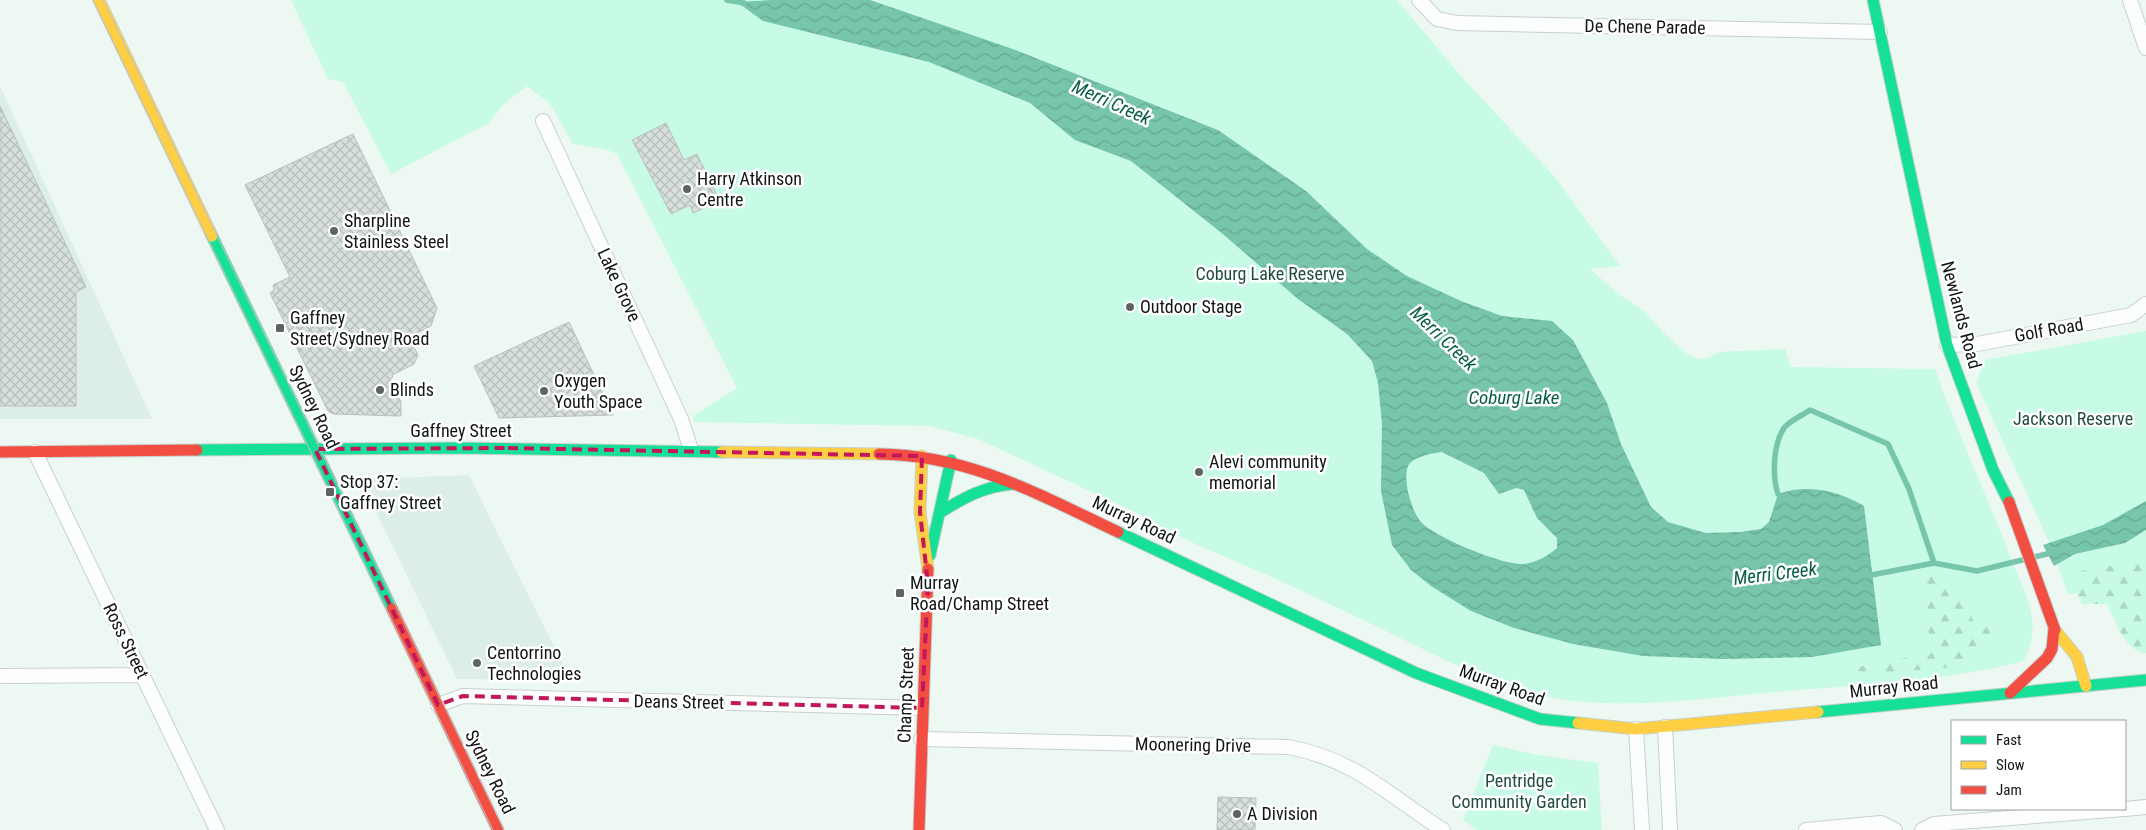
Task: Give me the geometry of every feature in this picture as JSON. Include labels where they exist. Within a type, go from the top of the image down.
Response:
[{"type":"main road","name":"Sydney Road","points":[[98,0],[498,830]]},
{"type":"main road","name":"Newlands Road","points":[[1873,0],[1947,345],[1993,470],[2009,502],[2052,623],[2077,658],[2086,686]]},
{"type":"main road","name":"Gaffney Street","points":[[0,452],[474,448],[888,453],[922,456]]},
{"type":"main road","name":"Murray Road","points":[[922,456],[951,460],[1016,484],[1416,673],[1540,719],[1636,729],[2146,680]]},
{"type":"main road","name":"Champ Street","points":[[919,830],[928,562],[920,512],[922,456]]},
{"type":"main road","name":"Champ Street","points":[[928,562],[941,512],[951,460]]},
{"type":"main road","points":[[941,512],[974,492],[997,486],[1016,484]]},
{"type":"main road","name":"Newlands Road","points":[[2010,693],[2047,658],[2052,649],[2052,623]]},
{"type":"street","name":"De Chene Parade","points":[[1419,0],[1437,18],[1457,24],[1880,32]]},
{"type":"street","points":[[2130,0],[2146,48]]},
{"type":"street","name":"Lake Grove","points":[[543,121],[681,419],[691,450]]},
{"type":"street","name":"Golf Road","points":[[1947,345],[1976,344],[2131,315],[2146,304]]},
{"type":"street","name":"Ross Street","points":[[35,452],[217,830]]},
{"type":"street","points":[[0,676],[142,675]]},
{"type":"street","name":"Deans Street","points":[[438,705],[463,696],[922,708]]},
{"type":"street","points":[[1665,727],[1670,830]]},
{"type":"street","points":[[1636,729],[1642,830]]},
{"type":"street","name":"Moonering Drive","points":[[921,739],[1288,746],[1318,753],[1354,769],[1443,830]]},
{"type":"street","points":[[2126,809],[2146,807]]},
{"type":"street","points":[[1922,830],[1934,824],[2112,810]]},
{"type":"street","points":[[1806,830],[1881,823],[1895,830]]},
{"type":"highlighted area","points":[[508,448],[922,456],[920,512],[928,584],[922,708],[463,696],[438,705],[315,449]]},
{"type":"shaded area","points":[[0,86],[152,419],[0,419]]},
{"type":"shaded area","points":[[469,475],[571,680],[457,679],[365,489],[375,479]]},
{"type":"green space","name":"Coburg Lake Reserve","points":[[291,0],[1397,0],[1461,76],[1554,176],[1620,266],[1590,269],[1620,295],[1643,310],[1686,353],[1698,359],[1709,358],[1718,352],[1785,349],[1791,367],[1935,369],[2028,602],[2033,629],[2024,661],[1962,674],[1900,682],[1650,703],[1600,703],[1552,698],[1507,686],[1463,668],[1261,572],[1172,533],[1139,514],[978,439],[929,426],[694,422],[693,416],[737,388],[617,154],[605,149],[573,144],[550,104],[527,86],[503,105],[489,123],[391,174],[343,82],[328,79]]},
{"type":"green space","name":"Jackson Reserve","points":[[2146,331],[2146,583],[2068,594],[2049,542],[1976,383],[1985,360]]},
{"type":"green space","points":[[2146,557],[2146,653],[2132,647],[2127,641],[2117,626],[2107,604],[2082,604],[2068,573],[2129,563]]},
{"type":"green space","points":[[1927,573],[1953,579],[1974,622],[1991,620],[1996,632],[1966,666],[1861,675],[1853,670],[1867,664],[1931,654],[1925,597]]},
{"type":"green space","name":"Pentridge Community Garden","points":[[1493,745],[1537,755],[1598,763],[1602,830],[1477,830],[1463,820]]},
{"type":"water","name":"Coburg Lake","points":[[870,0],[1010,48],[1218,130],[1306,191],[1367,249],[1407,276],[1461,301],[1502,316],[1552,321],[1573,340],[1607,403],[1621,444],[1651,507],[1668,522],[1706,533],[1761,529],[1769,522],[1778,494],[1800,489],[1822,490],[1834,493],[1864,506],[1881,645],[1812,657],[1724,659],[1643,656],[1573,644],[1514,628],[1471,611],[1431,586],[1411,570],[1392,545],[1381,491],[1382,424],[1378,383],[1372,361],[1347,334],[1298,299],[1224,235],[1131,161],[1075,140],[1030,103],[929,62],[763,21],[737,2]],"holes":[[[1442,452],[1484,473],[1499,494],[1516,488],[1524,490],[1537,518],[1557,538],[1557,548],[1537,561],[1523,564],[1513,563],[1470,550],[1455,543],[1430,529],[1418,518],[1408,494],[1406,476],[1410,463],[1417,458]]]},
{"type":"water","points":[[2146,501],[2146,530],[2125,543],[2075,554],[2054,566],[2043,545],[2103,525]]},
{"type":"building","points":[[0,106],[86,287],[76,292],[76,406],[0,406]]},
{"type":"building","points":[[666,123],[684,160],[697,154],[720,201],[693,213],[690,205],[671,214],[632,140]]},
{"type":"building","name":"Sharpline Stainless Steel","points":[[353,134],[437,308],[431,326],[409,337],[418,355],[414,364],[392,375],[393,377],[390,379],[401,402],[401,416],[333,414],[328,411],[270,293],[274,290],[273,285],[290,277],[245,185]]},
{"type":"building","name":"Oxygen Youth Space","points":[[569,322],[613,415],[499,418],[474,366]]},
{"type":"building","name":"A Division","points":[[1218,797],[1256,798],[1255,830],[1217,830]]},
{"type":"waterway","name":"Merri Creek","points":[[727,0],[744,3]]},
{"type":"waterway","points":[[1778,494],[1774,469],[1780,435],[1789,423],[1810,410],[1888,444],[1909,489],[1934,563]]},
{"type":"waterway","name":"Merri Creek","points":[[1866,576],[1934,563],[1977,571],[2055,552]]},
{"type":"tram line","points":[[93,0],[493,830]]},
{"type":"tram line","points":[[103,0],[504,830]]},
{"type":"traffic: fast","points":[[1873,0],[1947,345],[1993,470],[2009,502]]},
{"type":"traffic: fast","points":[[212,236],[392,609]]},
{"type":"traffic: fast","points":[[197,450],[458,448],[722,452]]},
{"type":"traffic: fast","points":[[930,555],[951,460]]},
{"type":"traffic: fast","points":[[941,512],[976,493],[994,487],[1014,484]]},
{"type":"traffic: fast","points":[[1118,532],[1416,673],[1540,719],[1578,723]]},
{"type":"traffic: fast","points":[[1818,712],[2146,680]]},
{"type":"traffic: slow","points":[[99,0],[212,236]]},
{"type":"traffic: slow","points":[[722,452],[879,454]]},
{"type":"traffic: slow","points":[[922,456],[920,512],[928,569]]},
{"type":"traffic: slow","points":[[2055,630],[2077,657],[2086,686]]},
{"type":"traffic: slow","points":[[1578,723],[1636,729],[1818,712]]},
{"type":"traffic: jam","points":[[0,452],[197,450]]},
{"type":"traffic: jam","points":[[879,454],[912,456],[943,461],[973,469],[1031,491],[1118,532]]},
{"type":"traffic: jam","points":[[2009,502],[2055,630]]},
{"type":"traffic: jam","points":[[919,830],[928,569]]},
{"type":"traffic: jam","points":[[392,609],[498,830]]},
{"type":"traffic: jam","points":[[2010,693],[2047,658],[2052,649],[2054,628]]},
{"type":"place","name":"Harry Atkinson Centre","points":[[687,189]]},
{"type":"place","name":"Sharpline Stainless Steel","points":[[334,231]]},
{"type":"place","name":"Outdoor Stage","points":[[1130,307]]},
{"type":"place","name":"Gaffney Street/Sydney Road","points":[[280,328]]},
{"type":"place","name":"Blinds","points":[[380,390]]},
{"type":"place","name":"Oxygen Youth Space","points":[[544,391]]},
{"type":"place","name":"Alevi community memorial","points":[[1199,472]]},
{"type":"place","name":"Stop 37: Gaffney Street","points":[[330,492]]},
{"type":"place","name":"Murray Road/Champ Street","points":[[900,593]]},
{"type":"place","name":"Centorrino Technologies","points":[[477,663]]},
{"type":"place","name":"A Division","points":[[1237,814]]}]
